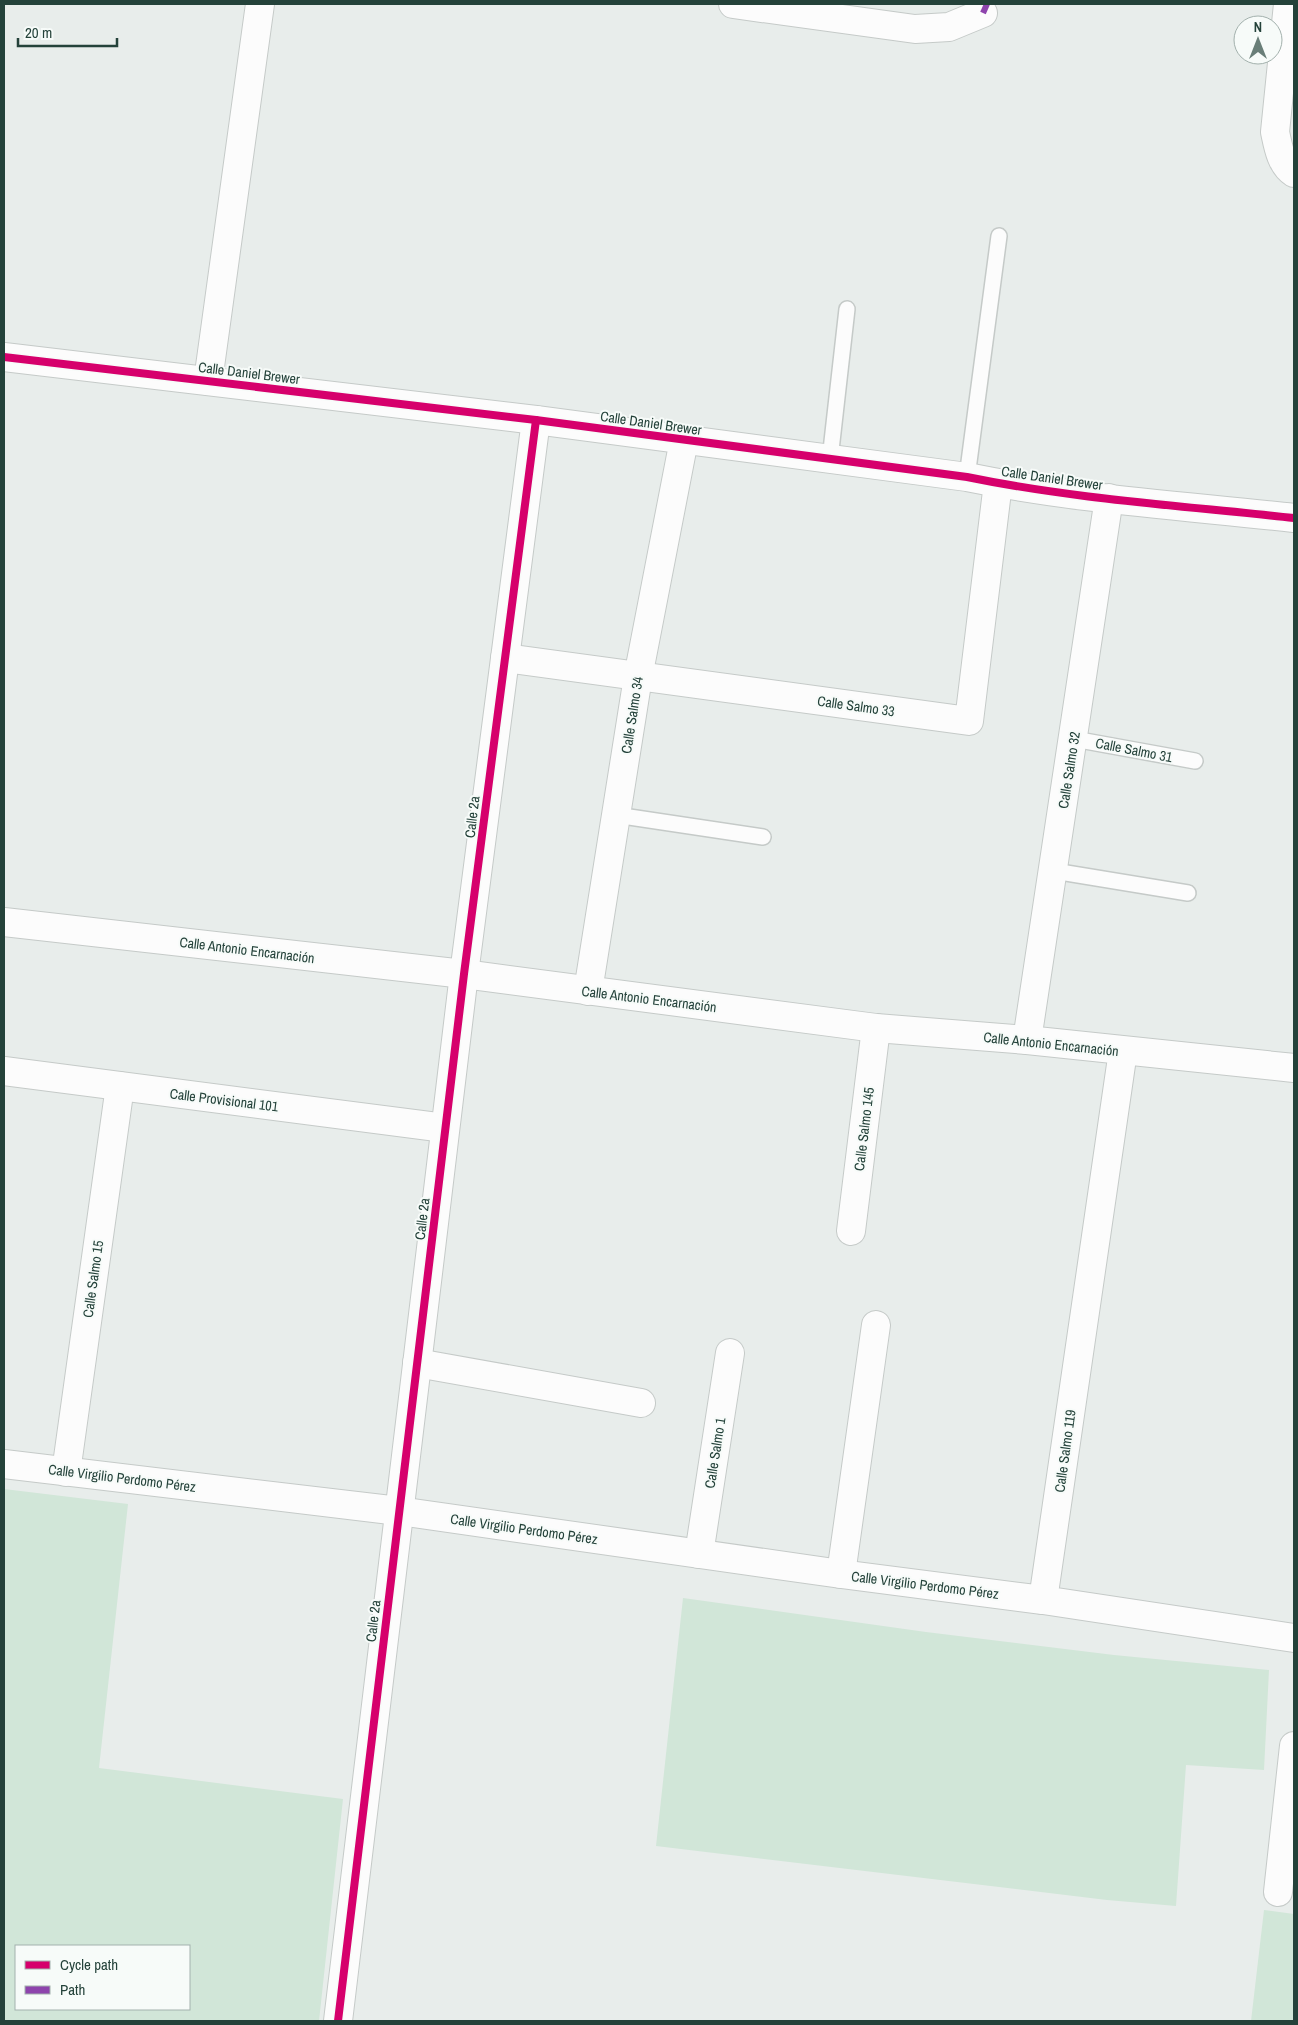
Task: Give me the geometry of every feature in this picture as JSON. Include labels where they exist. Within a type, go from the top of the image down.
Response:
[{"type":"street","points":[[208,381],[260,4]]},
{"type":"street","points":[[738,4],[915,29],[949,27],[982,13]]},
{"type":"street","points":[[1288,4],[1276,132],[1279,152],[1290,170],[1294,173]]},
{"type":"street","name":"Calle Daniel Brewer","points":[[4,357],[536,420],[967,477],[1108,498],[1294,518]]},
{"type":"street","name":"Calle 2a","points":[[338,2021],[464,974],[536,420]]},
{"type":"street","name":"Calle Salmo 34","points":[[588,991],[638,677],[684,440]]},
{"type":"street","name":"Calle Salmo 33","points":[[505,658],[969,721],[998,483]]},
{"type":"street","name":"Calle Salmo 32","points":[[1027,1040],[1074,739],[1108,498]]},
{"type":"street","name":"Calle Antonio Encarnación","points":[[4,922],[464,974],[876,1028],[1027,1040],[1294,1068]]},
{"type":"street","name":"Calle Salmo 145","points":[[851,1231],[876,1028]]},
{"type":"street","name":"Calle Salmo 119","points":[[1043,1600],[1123,1051]]},
{"type":"street","name":"Calle Provisional 101","points":[[4,1071],[445,1128]]},
{"type":"street","name":"Calle Salmo 15","points":[[66,1472],[120,1086]]},
{"type":"street","points":[[841,1574],[876,1325]]},
{"type":"street","name":"Calle Salmo 1","points":[[700,1554],[730,1353]]},
{"type":"street","points":[[417,1364],[641,1403]]},
{"type":"street","name":"Calle Virgilio Perdomo Pérez","points":[[4,1464],[399,1511],[841,1574],[1043,1600]]},
{"type":"street","points":[[1043,1600],[1294,1638]]},
{"type":"street","points":[[1278,1892],[1294,1746]]},
{"type":"lane","points":[[967,477],[999,236]]},
{"type":"lane","points":[[830,459],[847,309]]},
{"type":"lane","name":"Calle Salmo 31","points":[[1074,739],[1195,762]]},
{"type":"lane","points":[[616,815],[763,837]]},
{"type":"lane","points":[[1054,871],[1188,893]]},
{"type":"green space","points":[[4,1489],[128,1504],[99,1768],[343,1799],[319,2021],[4,2021]]},
{"type":"green space","points":[[683,1598],[926,1632],[1114,1655],[1269,1670],[1264,1770],[1186,1765],[1176,1906],[1107,1900],[656,1846]]},
{"type":"green space","points":[[1264,1910],[1294,1914],[1294,2021],[1251,2021]]},
{"type":"marked path","points":[[983,13],[987,4]]},
{"type":"cycle path","points":[[4,357],[536,420],[967,477],[1048,491],[1294,518]]},
{"type":"cycle path","points":[[338,2021],[464,974],[536,420]]}]
